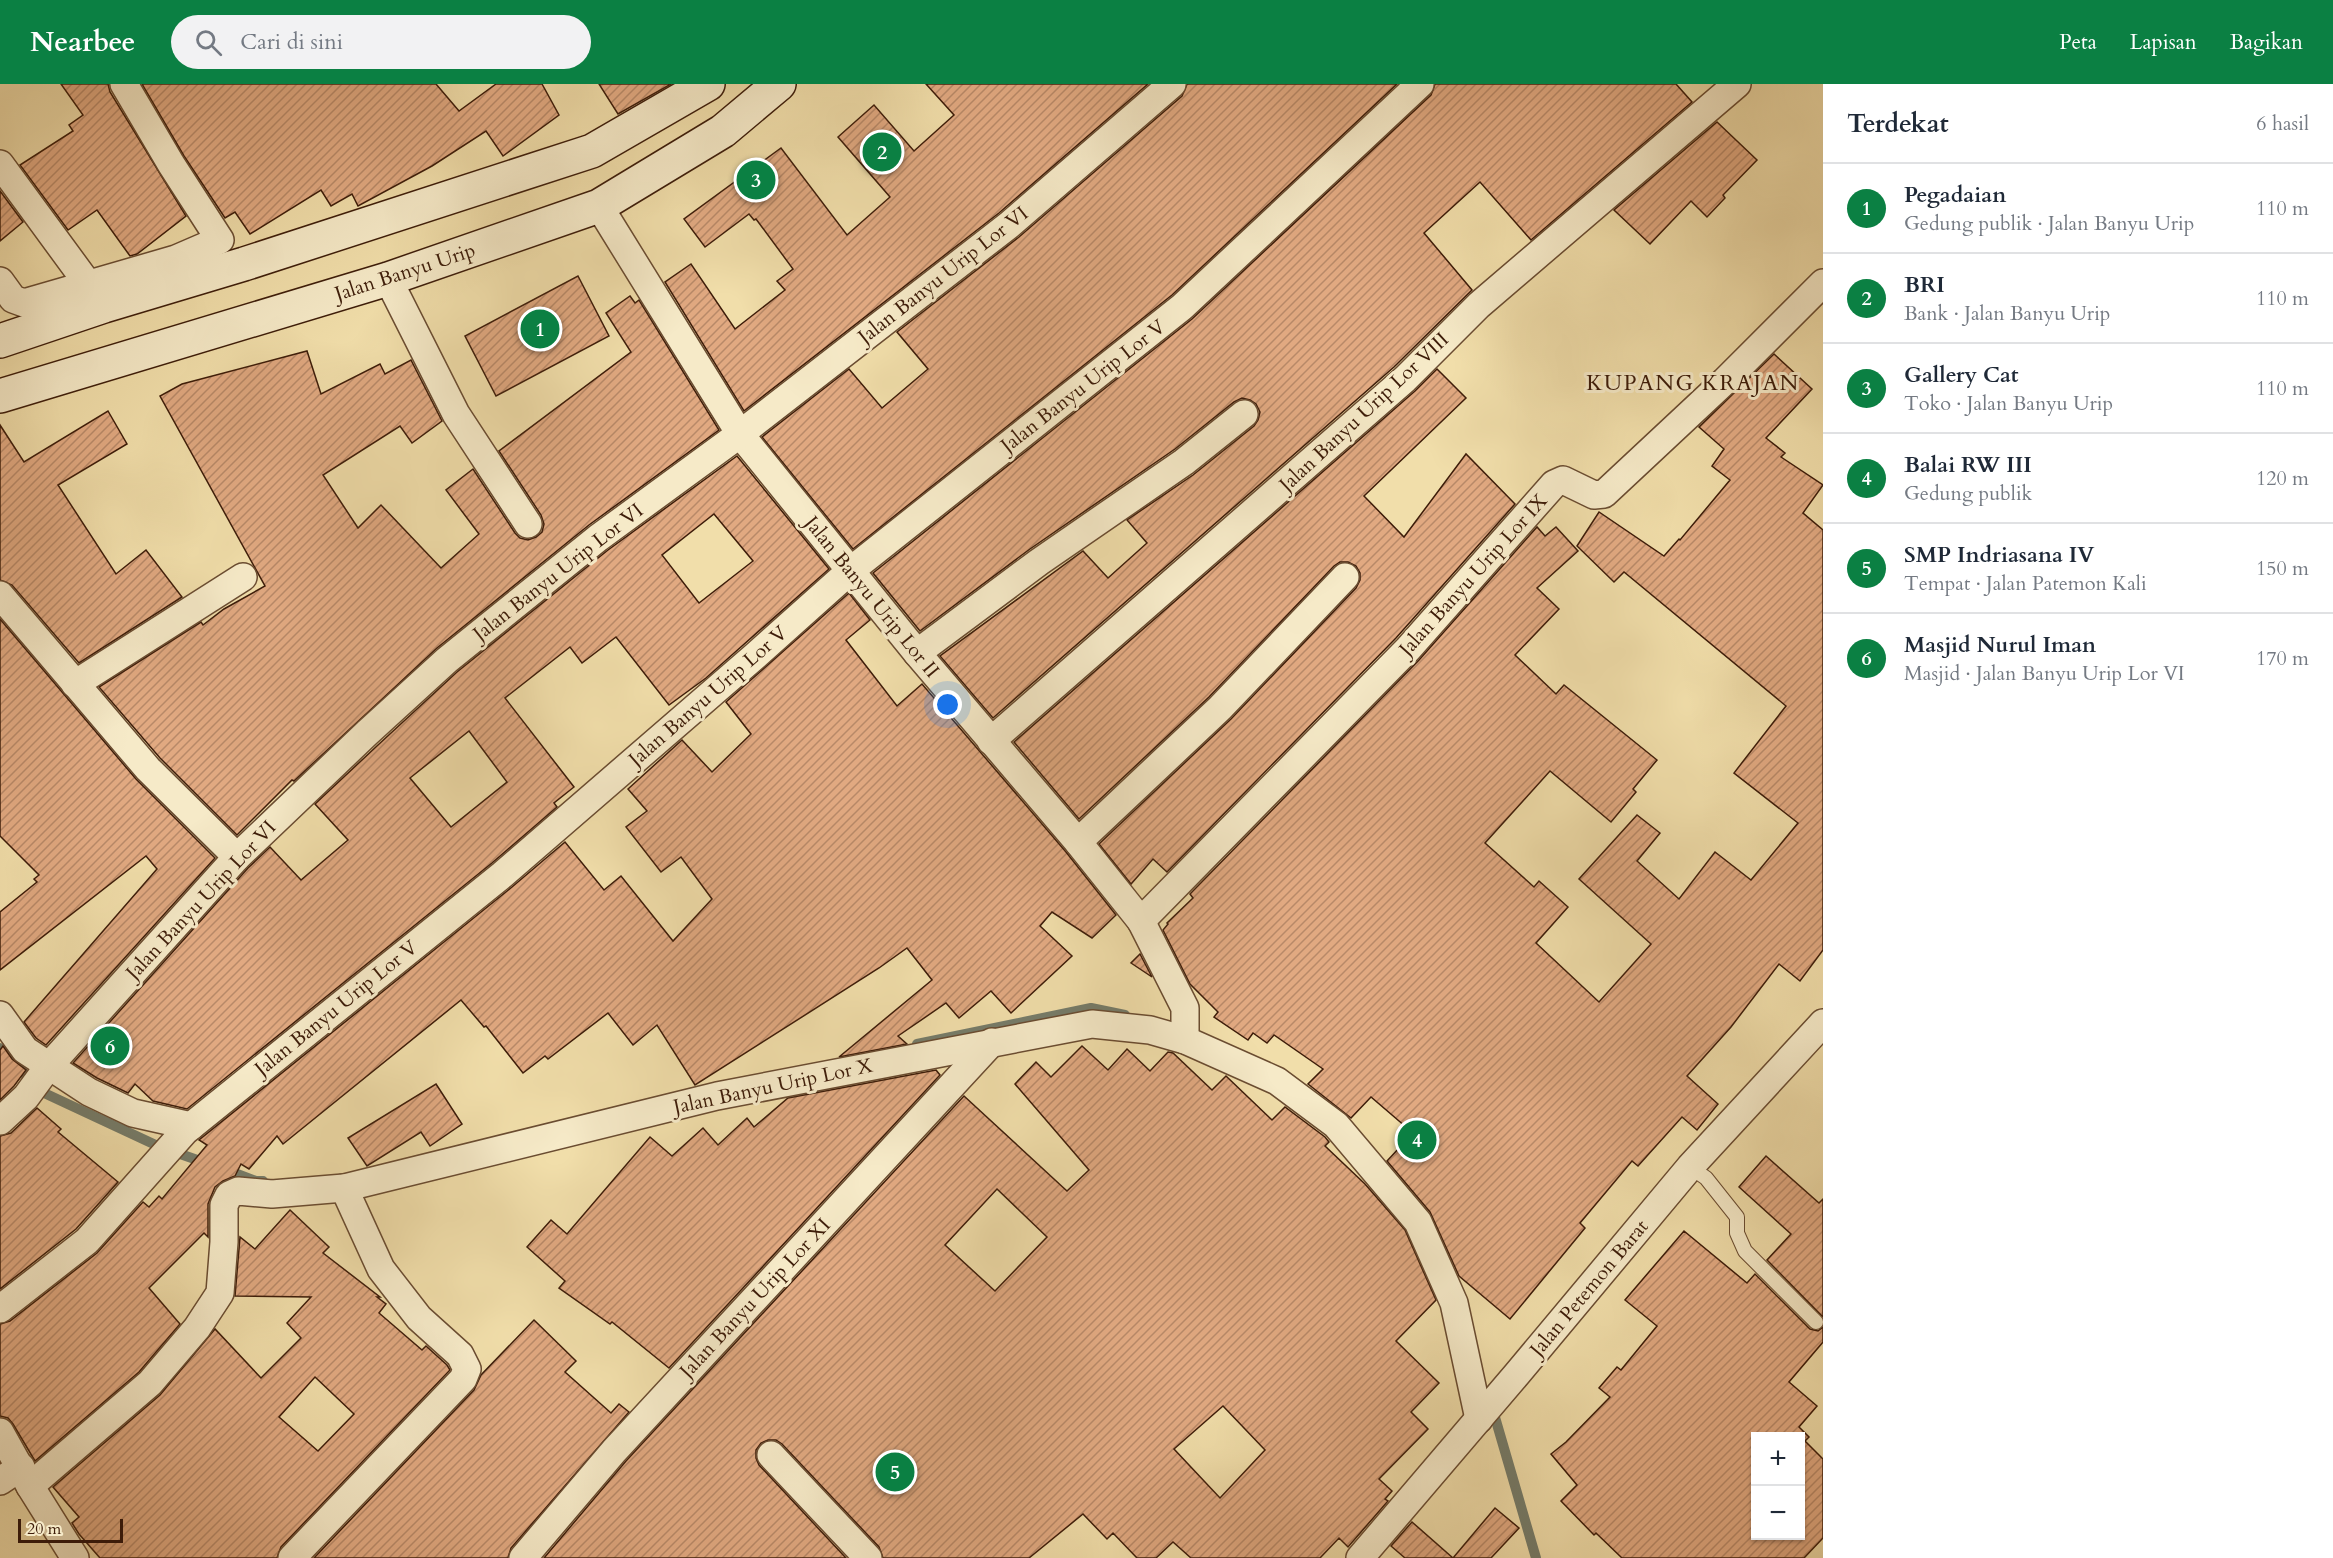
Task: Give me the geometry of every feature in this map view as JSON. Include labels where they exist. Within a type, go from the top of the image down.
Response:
[{"type":"main road","name":"Jalan Banyu Urip","points":[[0,396],[388,279],[599,206],[723,131],[779,84]]},
{"type":"main road","points":[[0,341],[96,295],[256,261],[592,150],[704,85]]},
{"type":"street","points":[[0,281],[17,302],[96,295],[128,272],[176,259],[219,242],[220,240],[171,164],[124,84]]},
{"type":"street","name":"Jalan Banyu Urip Lor VI","points":[[0,1121],[26,1097],[46,1070],[237,857],[366,733],[447,660],[598,538],[740,434],[1008,225],[1172,84]]},
{"type":"street","name":"Jalan Banyu Urip Lor V","points":[[0,1309],[87,1241],[188,1129],[502,875],[850,571],[1182,307],[1420,84]]},
{"type":"street","name":"Jalan Banyu Urip Lor VIII","points":[[990,741],[1405,379],[1479,305],[1737,84]]},
{"type":"street","points":[[0,164],[96,295]]},
{"type":"street","name":"Jalan Banyu Urip Lor II","points":[[599,206],[740,434],[850,571],[990,741],[1078,842],[1141,921],[1185,1027]]},
{"type":"street","points":[[388,279],[456,414],[528,524]]},
{"type":"street","name":"Jalan Banyu Urip Lor IX","points":[[1141,921],[1408,649],[1554,484],[1563,480],[1594,495],[1604,494],[1725,381],[1823,283]]},
{"type":"street","points":[[918,653],[1039,562],[1184,462],[1244,414]]},
{"type":"street","points":[[75,684],[243,577]]},
{"type":"street","points":[[1078,842],[1220,708],[1345,577]]},
{"type":"street","points":[[0,595],[148,769],[237,857]]},
{"type":"street","points":[[0,1015],[25,1050],[46,1070],[133,1113],[188,1129]]},
{"type":"street","name":"Jalan Petemon Barat","points":[[1360,1558],[1690,1167],[1823,1023]]},
{"type":"street","name":"Jalan Banyu Urip Lor X","points":[[17,1478],[150,1383],[197,1328],[220,1293],[224,1205],[229,1195],[238,1191],[272,1194],[344,1188],[717,1096],[1092,1024],[1150,1030],[1185,1027],[1276,1082],[1336,1125],[1418,1222],[1454,1303],[1482,1415]]},
{"type":"street","name":"Jalan Banyu Urip Lor XI","points":[[523,1558],[614,1451],[992,1042]]},
{"type":"street","points":[[292,1558],[462,1379],[467,1369],[460,1355],[419,1318],[381,1269],[344,1188]]},
{"type":"street","points":[[0,1432],[17,1478],[63,1553]]},
{"type":"street","points":[[771,1455],[868,1558]]},
{"type":"lane","points":[[1690,1167],[1706,1178],[1737,1217],[1737,1233],[1745,1251],[1816,1322]]},
{"type":"building","points":[[61,84],[108,84],[110,92],[186,216],[137,254],[130,256],[97,210],[68,230],[20,165],[73,131],[69,125],[83,115]]},
{"type":"building","points":[[142,84],[436,84],[459,111],[496,84],[542,84],[559,115],[503,156],[486,131],[432,166],[358,206],[352,194],[331,206],[321,190],[250,234],[235,212],[225,218],[184,156]]},
{"type":"building","points":[[599,84],[671,84],[618,114]]},
{"type":"building","points":[[926,84],[1148,84],[999,213],[744,411],[665,282],[691,264],[735,329],[785,290],[777,281],[793,269],[756,219],[754,220],[749,214],[705,247],[684,219],[781,148],[847,235],[890,197],[838,137],[874,105],[914,151],[954,115]]},
{"type":"building","points":[[1187,84],[1397,84],[1172,295],[853,549],[762,437],[849,369],[882,408],[928,369],[897,332],[1019,237],[1182,96]]},
{"type":"building","points":[[1435,84],[1676,84],[1692,102],[1531,240],[1480,182],[1424,233],[1472,290],[1394,367],[993,718],[940,656],[1083,551],[1108,578],[1147,543],[1127,520],[1193,475],[1254,426],[1260,412],[1256,404],[1242,398],[1234,402],[1175,449],[1030,549],[920,631],[873,573],[1192,319],[1431,95]]},
{"type":"building","points":[[1717,122],[1757,160],[1723,195],[1725,198],[1707,217],[1691,201],[1650,244],[1614,210]]},
{"type":"building","points":[[0,191],[23,222],[0,241]]},
{"type":"building","points":[[578,276],[609,336],[496,396],[465,336]]},
{"type":"building","points":[[630,296],[635,303],[639,300],[719,430],[589,525],[437,648],[294,781],[292,780],[237,835],[160,758],[99,687],[201,622],[203,625],[224,609],[265,586],[160,396],[182,384],[307,351],[321,394],[380,364],[385,374],[411,360],[442,421],[412,443],[400,426],[323,475],[358,528],[381,505],[441,568],[479,534],[446,490],[473,469],[520,538],[528,540],[542,532],[544,524],[541,515],[499,451],[631,352],[606,313]]},
{"type":"building","points":[[1774,354],[1812,389],[1766,438],[1785,453],[1781,457],[1823,485],[1803,513],[1823,530],[1823,950],[1800,981],[1779,964],[1731,1027],[1687,1076],[1718,1104],[1697,1130],[1682,1117],[1638,1166],[1632,1161],[1580,1223],[1585,1228],[1510,1319],[1459,1276],[1430,1212],[1387,1161],[1413,1133],[1371,1097],[1351,1118],[1308,1084],[1323,1069],[1274,1035],[1267,1043],[1253,1033],[1248,1040],[1214,1017],[1218,1012],[1190,984],[1163,930],[1167,923],[1193,898],[1190,894],[1419,660],[1537,527],[1545,536],[1556,527],[1578,551],[1537,588],[1559,609],[1515,655],[1556,694],[1564,685],[1657,760],[1633,789],[1636,792],[1611,822],[1550,771],[1485,843],[1534,887],[1539,881],[1568,907],[1536,943],[1599,1002],[1651,944],[1579,879],[1637,815],[1660,833],[1637,861],[1679,899],[1715,852],[1751,880],[1798,823],[1734,773],[1786,706],[1624,572],[1614,582],[1577,546],[1599,512],[1664,556],[1730,480],[1712,466],[1724,449],[1699,427]]},
{"type":"building","points":[[1437,369],[1466,398],[1364,496],[1404,537],[1466,454],[1515,504],[1396,638],[1167,872],[1153,859],[1131,884],[1099,844],[1231,719],[1356,588],[1360,580],[1360,573],[1356,566],[1348,562],[1340,562],[1334,566],[1209,697],[1079,819],[1014,742],[1415,391]]},
{"type":"building","points":[[108,411],[127,444],[58,485],[116,574],[146,550],[182,597],[79,663],[12,585],[0,580],[0,425],[24,462]]},
{"type":"building","points":[[737,456],[829,569],[706,678],[669,705],[616,637],[582,663],[570,647],[505,698],[574,787],[554,803],[557,807],[492,863],[187,1109],[153,1101],[135,1084],[128,1093],[73,1063],[248,868],[270,847],[301,880],[348,840],[315,804],[457,672],[608,550]],"holes":[[[714,514],[753,561],[699,603],[662,555]],[[469,731],[507,782],[451,827],[410,778]]]},
{"type":"building","points":[[849,593],[870,620],[846,640],[897,706],[922,684],[1066,852],[1116,915],[1092,938],[1052,912],[1040,926],[1072,956],[1011,1013],[991,991],[959,1018],[946,1003],[898,1036],[907,1044],[839,1057],[932,980],[907,948],[695,1085],[657,1025],[633,1045],[608,1013],[548,1059],[545,1056],[523,1073],[486,1026],[484,1027],[461,1000],[283,1144],[277,1136],[249,1169],[241,1164],[235,1176],[215,1187],[208,1204],[208,1237],[204,1233],[149,1288],[180,1324],[139,1372],[35,1461],[13,1424],[8,1418],[0,1416],[0,1324],[10,1321],[97,1253],[143,1202],[149,1207],[159,1196],[162,1199],[207,1145],[199,1140],[565,842],[604,890],[621,876],[673,941],[712,899],[681,857],[661,872],[626,827],[647,811],[628,789],[682,740],[712,772],[751,734],[726,702]]},
{"type":"building","points":[[0,619],[136,779],[215,858],[46,1045],[36,1038],[24,1022],[157,869],[146,856],[0,970],[0,912],[37,882],[34,879],[39,875],[0,836]]},
{"type":"building","points":[[1140,954],[1152,977],[1131,963]]},
{"type":"building","points":[[3,1046],[12,1059],[26,1070],[0,1100],[0,1050]]},
{"type":"building","points":[[1082,1046],[1108,1070],[1127,1049],[1150,1071],[1168,1052],[1173,1053],[1212,1090],[1226,1076],[1272,1120],[1285,1107],[1325,1137],[1329,1142],[1325,1146],[1365,1184],[1405,1230],[1436,1300],[1396,1341],[1439,1383],[1411,1412],[1428,1429],[1379,1479],[1392,1491],[1385,1499],[1388,1501],[1348,1547],[1339,1538],[1320,1558],[1191,1558],[1173,1542],[1156,1558],[1137,1558],[1113,1533],[1107,1539],[1083,1514],[1029,1558],[883,1558],[879,1547],[782,1444],[776,1440],[768,1440],[761,1443],[756,1450],[759,1465],[846,1558],[544,1558],[626,1461],[964,1096],[1067,1191],[1089,1170],[1015,1084],[1036,1062],[1051,1077]],"holes":[[[997,1189],[1047,1237],[995,1291],[945,1245]],[[1223,1406],[1265,1450],[1220,1498],[1174,1449]]]},
{"type":"building","points":[[936,1070],[940,1075],[669,1368],[612,1322],[610,1324],[559,1288],[565,1281],[527,1247],[551,1220],[567,1234],[650,1137],[672,1156],[703,1128],[718,1145],[747,1118],[754,1127],[788,1098]]},
{"type":"building","points":[[436,1084],[462,1124],[430,1146],[421,1132],[367,1166],[348,1138]]},
{"type":"building","points":[[37,1108],[61,1129],[58,1132],[118,1182],[76,1229],[0,1289],[0,1136],[11,1133]]},
{"type":"building","points":[[1766,1156],[1819,1203],[1823,1199],[1823,1317],[1767,1260],[1791,1234],[1739,1187]]},
{"type":"building","points":[[290,1210],[329,1247],[323,1253],[380,1297],[377,1297],[386,1304],[379,1313],[422,1350],[426,1346],[450,1370],[281,1547],[277,1558],[100,1558],[72,1523],[79,1517],[53,1487],[160,1395],[215,1329],[261,1378],[301,1338],[287,1323],[311,1297],[235,1296],[240,1237],[255,1249]],"holes":[[[315,1377],[354,1414],[318,1451],[279,1417]]]},
{"type":"building","points":[[1684,1231],[1747,1283],[1755,1274],[1810,1329],[1818,1331],[1823,1327],[1823,1342],[1789,1382],[1817,1406],[1799,1427],[1804,1432],[1751,1432],[1751,1540],[1805,1540],[1805,1441],[1823,1459],[1823,1538],[1804,1558],[1622,1558],[1596,1533],[1594,1535],[1561,1501],[1577,1485],[1551,1454],[1610,1397],[1599,1388],[1617,1367],[1621,1370],[1657,1326],[1625,1300]]},
{"type":"building","points":[[534,1320],[576,1361],[565,1372],[611,1413],[619,1404],[629,1412],[511,1548],[508,1558],[314,1558],[474,1390],[481,1375]]},
{"type":"building","points":[[1495,1508],[1519,1528],[1491,1558],[1453,1558]]},
{"type":"building","points":[[1412,1522],[1453,1558],[1405,1558],[1391,1546]]},
{"type":"waterway","points":[[917,1044],[1091,1008],[1125,1015]]},
{"type":"waterway","points":[[0,1048],[42,1092],[160,1147],[206,1163]]},
{"type":"waterway","points":[[224,1169],[256,1181],[263,1181]]},
{"type":"waterway","points":[[1492,1407],[1536,1558]]},
{"type":"place","name":"BRI","points":[[882,152]]},
{"type":"place","name":"Gallery Cat","points":[[756,180]]},
{"type":"place","name":"Pegadaian","points":[[540,329]]},
{"type":"place","name":"Masjid Nurul Iman","points":[[110,1046]]},
{"type":"place","name":"Balai RW III","points":[[1417,1140]]},
{"type":"place","name":"SMP Indriasana IV","points":[[895,1472]]},
{"type":"district","name":"KUPANG KRAJAN","points":[[1693,383]]}]
